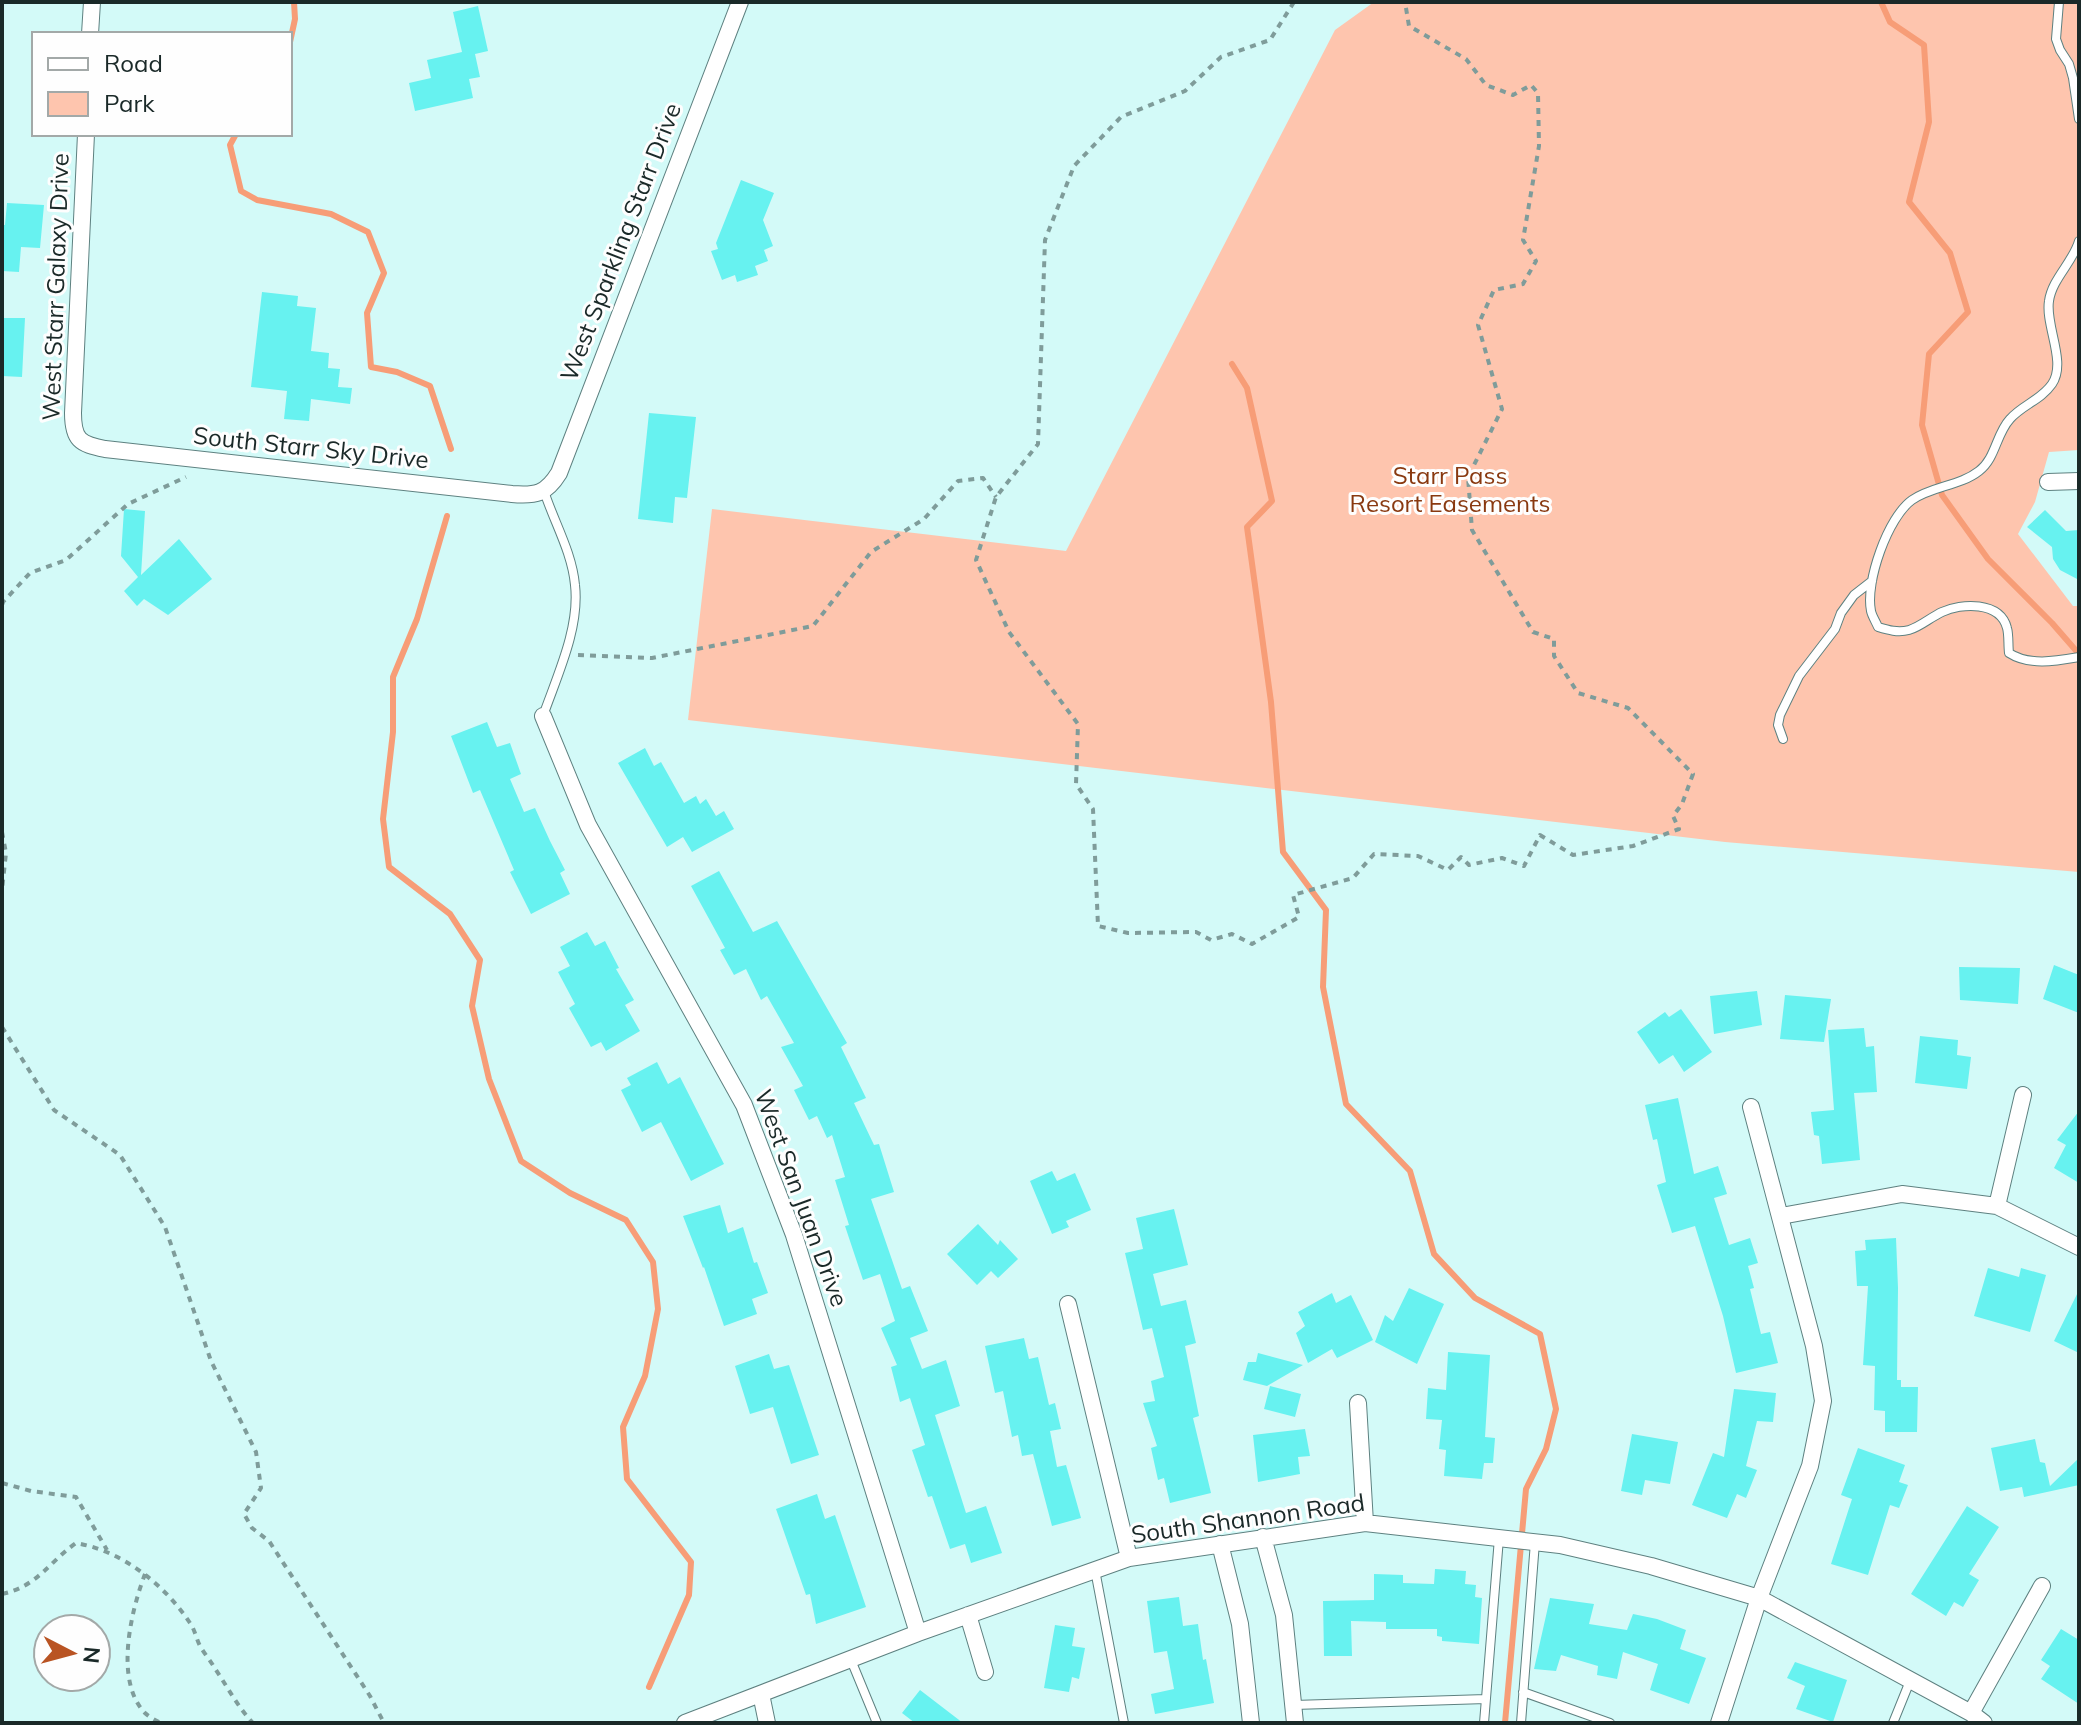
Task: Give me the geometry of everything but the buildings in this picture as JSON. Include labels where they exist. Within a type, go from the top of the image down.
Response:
[{"type":"street","points":[[90,32],[92,2]]},
{"type":"street","name":"West Sparkling Starr Drive","points":[[541,492],[551,485],[559,473],[740,2]]},
{"type":"street","name":"West Starr Galaxy Drive","points":[[80,440],[75,435],[73,413],[86,136]]},
{"type":"street","name":"South Starr Sky Drive","points":[[80,440],[105,449],[201,460],[512,494],[541,492]]},
{"type":"street","points":[[2048,482],[2079,481]]},
{"type":"street","name":"West San Juan Drive","points":[[543,716],[588,825],[744,1105],[794,1235],[918,1633]]},
{"type":"street","points":[[1997,1206],[2023,1095]]},
{"type":"street","points":[[1719,1723],[1759,1598],[1810,1466],[1823,1401],[1814,1346],[1751,1107]]},
{"type":"street","points":[[1781,1216],[1902,1194],[1997,1206],[2079,1247]]},
{"type":"street","points":[[1068,1304],[1129,1558]]},
{"type":"street","points":[[1358,1403],[1365,1523]]},
{"type":"street","name":"South Shannon Road","points":[[685,1723],[918,1633],[1129,1558],[1365,1523],[1560,1545],[1651,1566],[1759,1598],[1977,1718]]},
{"type":"street","points":[[1263,1537],[1284,1615],[1295,1723]]},
{"type":"street","points":[[1220,1544],[1240,1624],[1251,1723]]},
{"type":"street","points":[[1977,1718],[2042,1586]]},
{"type":"street","points":[[968,1615],[985,1672]]},
{"type":"street","points":[[761,1694],[767,1723]]},
{"type":"lane","points":[[2059,2],[2056,39],[2069,64],[2079,119]]},
{"type":"lane","points":[[2079,241],[2076,253],[2049,300],[2057,360],[2054,381],[2040,398],[2010,418],[1980,471],[1913,500],[1893,520],[1872,581],[1871,612],[1878,627],[1896,632],[1911,630],[1955,607],[1981,607],[2002,618],[2007,628],[2009,653],[2016,657],[2027,661],[2079,657]]},
{"type":"lane","points":[[541,492],[568,553],[575,584],[575,623],[543,716]]},
{"type":"lane","points":[[1783,739],[1778,725],[1780,715],[1799,676],[1835,629],[1841,613],[1854,595],[1872,581]]},
{"type":"lane","points":[[1484,1723],[1499,1538]]},
{"type":"lane","points":[[1521,1723],[1535,1542]]},
{"type":"lane","points":[[1095,1570],[1124,1723]]},
{"type":"lane","points":[[851,1659],[877,1723]]},
{"type":"lane","points":[[1893,1723],[1910,1680]]},
{"type":"lane","points":[[1523,1692],[1610,1723]]},
{"type":"lane","points":[[1294,1705],[1486,1699]]},
{"type":"path","points":[[1294,2],[1270,40],[1221,57],[1185,91],[1121,117],[1074,166],[1045,240],[1038,444],[996,497],[976,560],[1009,632],[1078,724],[1076,784],[1093,809],[1098,926],[1128,933],[1196,932],[1211,940],[1232,934],[1252,944],[1299,917],[1293,895],[1353,878],[1374,854],[1418,856],[1448,870],[1461,857],[1469,865],[1502,858],[1524,866],[1540,835],[1573,855],[1633,846],[1679,829],[1673,816],[1682,804],[1693,774],[1628,708],[1578,693],[1554,656],[1554,639],[1533,632],[1472,530],[1468,477],[1502,409],[1478,325],[1494,290],[1523,284],[1536,261],[1523,240],[1539,146],[1538,93],[1531,85],[1513,95],[1486,85],[1466,59],[1409,26],[1405,2]]},
{"type":"path","points":[[2,605],[30,573],[66,560],[128,504],[183,479],[201,460]]},
{"type":"path","points":[[564,655],[652,658],[813,626],[871,552],[924,519],[958,481],[983,478],[996,497]]},
{"type":"path","points":[[2,832],[6,853],[2,890]]},
{"type":"path","points":[[2,1027],[54,1110],[120,1155],[165,1227],[211,1361],[256,1452],[261,1488],[244,1514],[252,1528],[269,1541],[370,1696],[384,1723]]},
{"type":"path","points":[[2,1483],[31,1491],[76,1497],[109,1553]]},
{"type":"path","points":[[2,1594],[17,1591],[48,1570],[59,1555],[76,1543],[109,1553],[145,1574],[179,1608],[192,1626],[201,1648],[241,1710],[253,1723]]},
{"type":"path","points":[[145,1574],[131,1630],[129,1685],[146,1715],[161,1723]]},
{"type":"green space","name":"Starr Pass Resort Easements","points":[[1374,2],[2079,2],[2079,450],[2049,452],[2035,502],[2018,534],[2073,606],[2079,606],[2079,872],[1725,842],[688,720],[712,509],[1066,551],[1335,30]]},
{"type":"waterway","points":[[292,33],[294,2]]},
{"type":"waterway","points":[[1881,2],[1890,22],[1924,45],[1929,122],[1909,202],[1950,253],[1968,312],[1929,354],[1922,425],[1942,495],[1988,559],[2079,654]]},
{"type":"waterway","points":[[235,136],[230,145],[241,191],[257,200],[331,214],[368,232],[384,273],[367,313],[371,367],[397,372],[430,386],[451,449]]},
{"type":"waterway","points":[[1232,364],[1247,388],[1272,501],[1247,527],[1271,702],[1283,852],[1326,910],[1323,987],[1346,1104],[1410,1171],[1434,1254],[1475,1298],[1540,1334],[1556,1409],[1546,1449],[1526,1489],[1505,1723]]},
{"type":"waterway","points":[[447,516],[417,619],[393,677],[393,732],[383,819],[389,867],[450,914],[480,960],[472,1006],[489,1079],[521,1161],[570,1193],[626,1220],[653,1262],[658,1309],[645,1376],[623,1427],[627,1479],[691,1562],[689,1595],[649,1687]]}]
